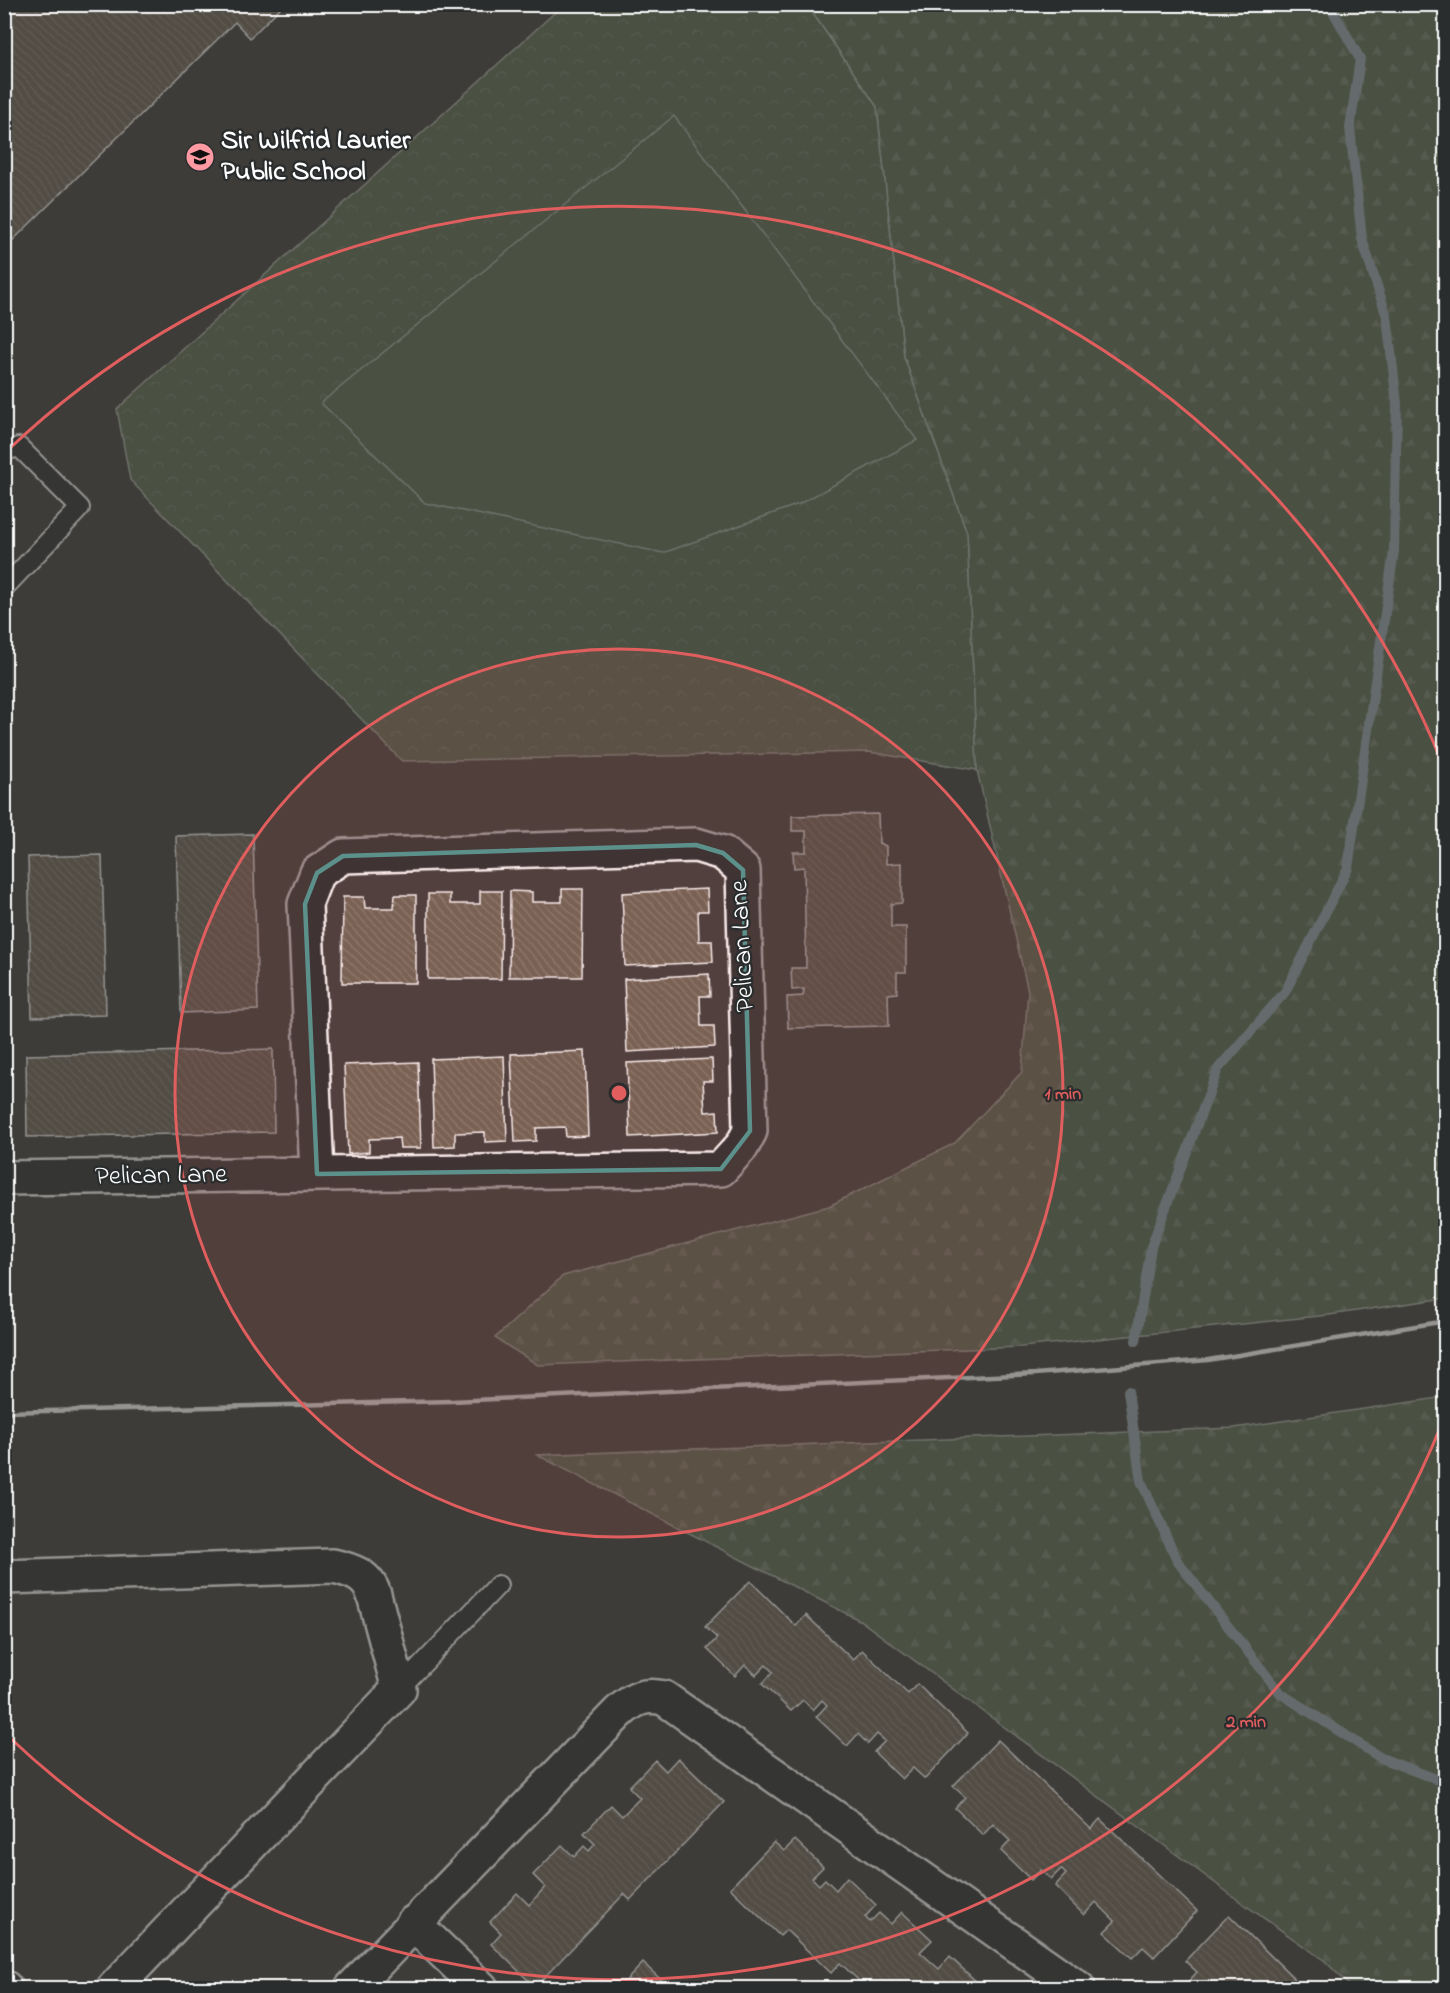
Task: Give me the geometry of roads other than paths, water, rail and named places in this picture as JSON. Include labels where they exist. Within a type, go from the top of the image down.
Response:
[{"type":"street","name":"Pelican Lane","points":[[4,1178],[721,1169],[742,1146],[750,1131],[742,870],[723,853],[696,845],[343,856],[317,873],[306,904],[317,1174]]},
{"type":"street","points":[[4,1577],[320,1566],[350,1569],[372,1587],[399,1689],[114,1989]]},
{"type":"street","points":[[352,1989],[413,1923],[632,1700],[647,1695],[664,1698],[1060,1984]]},
{"type":"street","points":[[413,1923],[481,1989]]},
{"type":"lane","points":[[4,451],[19,447],[80,508],[4,588]]},
{"type":"lane","points":[[399,1689],[498,1585]]},
{"type":"waterway","points":[[1136,1341],[1151,1247],[1218,1069],[1285,992],[1348,868],[1394,551],[1397,404],[1387,317],[1362,239],[1350,128],[1360,59],[1329,4]]},
{"type":"waterway","points":[[1128,1391],[1141,1481],[1178,1562],[1280,1693],[1381,1758],[1446,1783]]},
{"type":"railway","points":[[4,1412],[452,1401],[1035,1374],[1208,1360],[1446,1321]]},
{"type":"place","name":"Sir Wilfrid Laurier Public School","points":[[200,157]]}]
